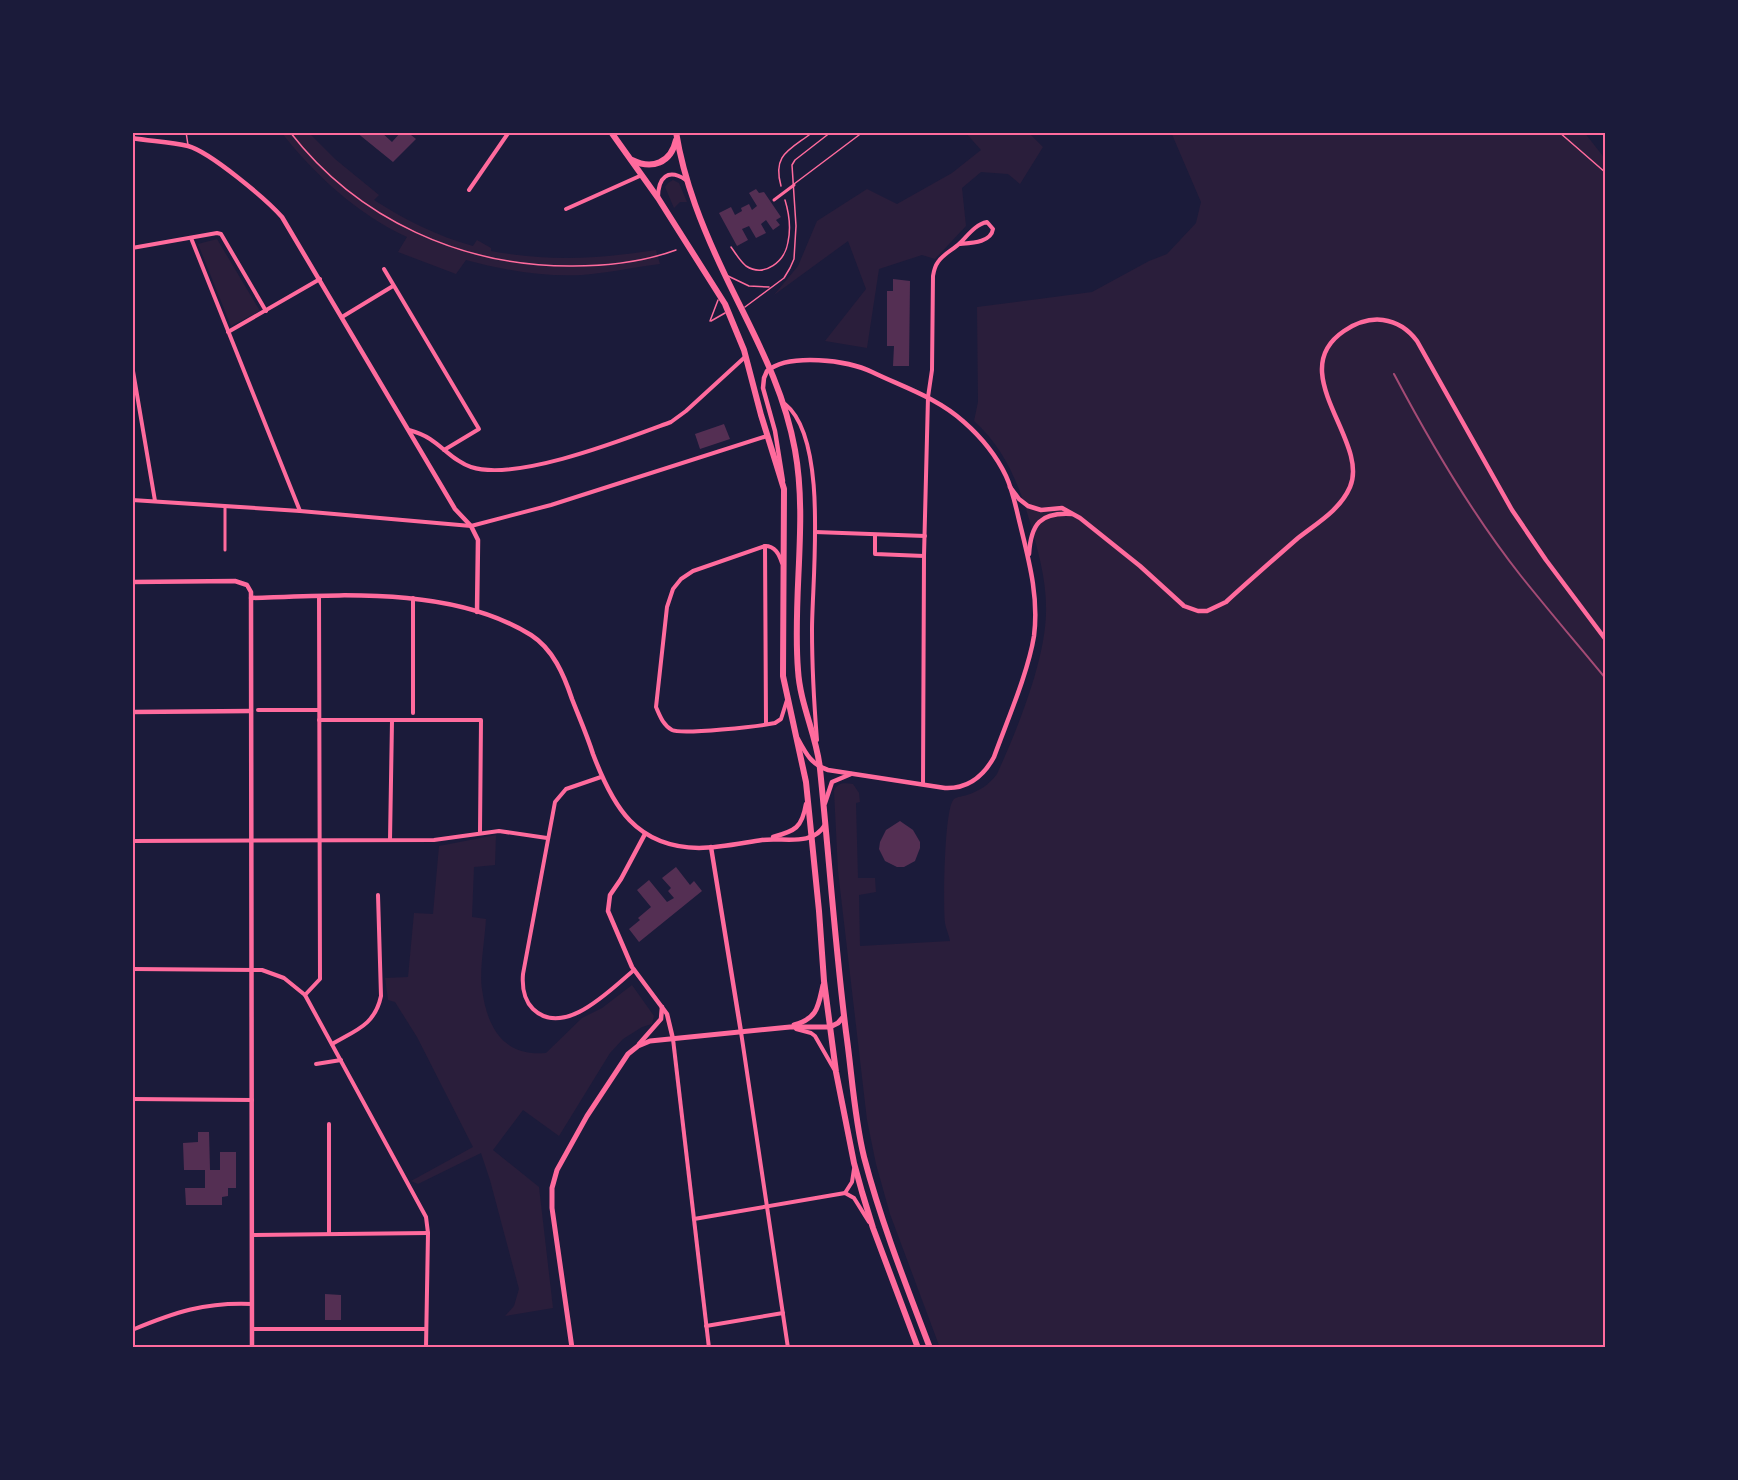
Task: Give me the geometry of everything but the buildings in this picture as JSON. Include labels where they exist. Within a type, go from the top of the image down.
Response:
[{"type":"main road","points":[[611,132],[658,198],[721,295],[745,357],[784,489],[783,660],[787,700],[807,792],[824,981],[836,1072],[854,1163],[873,1228],[918,1348]]},
{"type":"main road","points":[[631,160],[653,166],[661,163],[672,152],[676,134]]},
{"type":"main road","points":[[676,134],[687,181],[696,207],[724,274],[771,368],[785,404],[795,451],[799,483],[798,677],[820,767],[852,1095],[864,1156],[882,1216],[930,1348]]},
{"type":"main road","points":[[790,1027],[807,1021],[814,1015],[824,981]]},
{"type":"main road","points":[[572,1348],[552,1208],[552,1188],[567,1149],[628,1054],[638,1046],[650,1041],[790,1027],[830,1026],[838,1023],[844,1016]]},
{"type":"street","points":[[470,190],[509,132]]},
{"type":"street","points":[[132,138],[188,146],[208,156],[272,206],[287,224],[455,509],[477,536],[479,548],[477,612]]},
{"type":"street","points":[[566,209],[642,175]]},
{"type":"street","points":[[658,198],[659,186],[665,177],[676,175],[687,181]]},
{"type":"street","points":[[774,200],[794,185]]},
{"type":"street","points":[[922,784],[924,556],[928,397],[932,370],[933,272],[943,255],[982,223],[987,222],[993,229],[993,233],[988,238],[973,243],[959,244]]},
{"type":"street","points":[[132,248],[221,234],[266,310]]},
{"type":"street","points":[[191,238],[300,511]]},
{"type":"street","points":[[384,269],[479,429],[444,450]]},
{"type":"street","points":[[228,332],[320,279]]},
{"type":"street","points":[[342,316],[393,285]]},
{"type":"street","points":[[1010,487],[1028,506],[1041,510],[1062,508],[1073,514],[1108,539],[1180,604],[1189,609],[1203,611],[1222,604],[1338,506],[1351,486],[1352,465],[1348,447],[1325,394],[1322,374],[1326,351],[1340,334],[1356,323],[1380,320],[1395,322],[1410,332],[1441,382],[1512,510],[1606,640]]},
{"type":"street","points":[[408,429],[428,438],[465,465],[480,470],[496,471],[535,466],[674,420],[745,357]]},
{"type":"street","points":[[784,489],[776,431],[763,388],[764,377],[771,368],[789,362],[846,363],[862,367],[928,397],[960,418],[981,438],[1000,466],[1010,487],[1029,560],[1035,595],[1033,639],[994,757],[982,775],[967,785],[949,789],[820,767],[810,759],[794,732]]},
{"type":"street","points":[[132,365],[155,501]]},
{"type":"street","points":[[785,404],[796,415],[809,454],[813,477],[812,630],[818,756]]},
{"type":"street","points":[[132,500],[300,511],[471,526],[551,505],[767,436]]},
{"type":"street","points":[[225,507],[225,550]]},
{"type":"street","points":[[1029,560],[1030,540],[1036,525],[1052,514],[1073,514]]},
{"type":"street","points":[[814,532],[925,536]]},
{"type":"street","points":[[875,535],[875,554],[924,556]]},
{"type":"street","points":[[765,546],[766,724]]},
{"type":"street","points":[[783,567],[775,549],[765,546],[693,571],[681,579],[668,600],[656,703],[662,721],[668,728],[678,732],[701,732],[780,721],[787,700]]},
{"type":"street","points":[[132,582],[235,581],[248,585],[250,589],[252,1348]]},
{"type":"street","points":[[251,598],[361,594],[413,598],[477,612],[524,631],[541,643],[564,678],[601,777],[624,814],[645,834],[658,841],[678,846],[711,847],[768,839],[788,833],[800,824],[807,792]]},
{"type":"street","points":[[305,995],[320,979],[318,596]]},
{"type":"street","points":[[412,713],[413,598]]},
{"type":"street","points":[[258,710],[319,710]]},
{"type":"street","points":[[132,712],[252,711]]},
{"type":"street","points":[[319,720],[481,720],[480,832]]},
{"type":"street","points":[[390,840],[392,721]]},
{"type":"street","points":[[824,807],[832,782],[853,773]]},
{"type":"street","points":[[601,777],[570,787],[558,796],[554,805],[523,974],[524,991],[528,1002],[539,1013],[556,1018],[571,1016],[591,1005],[634,970]]},
{"type":"street","points":[[768,839],[793,840],[812,837],[820,833],[825,825]]},
{"type":"street","points":[[132,840],[440,840],[480,832],[504,831],[547,838]]},
{"type":"street","points":[[645,834],[610,895],[608,910],[634,970],[668,1017],[673,1039],[709,1348]]},
{"type":"street","points":[[711,847],[788,1348]]},
{"type":"street","points":[[332,1044],[367,1024],[377,1011],[381,996],[378,895]]},
{"type":"street","points":[[132,969],[252,969],[279,975],[305,995],[424,1213],[428,1233],[426,1348]]},
{"type":"street","points":[[638,1046],[661,1019],[662,1007]]},
{"type":"street","points":[[790,1027],[814,1035],[836,1072]]},
{"type":"street","points":[[316,1064],[341,1060]]},
{"type":"street","points":[[132,1099],[252,1100]]},
{"type":"street","points":[[329,1124],[329,1234]]},
{"type":"street","points":[[845,1193],[852,1182],[854,1163]]},
{"type":"street","points":[[694,1219],[845,1193],[856,1201],[873,1228]]},
{"type":"street","points":[[252,1235],[428,1233]]},
{"type":"street","points":[[132,1330],[189,1308],[221,1304],[252,1304]]},
{"type":"street","points":[[706,1326],[783,1313]]},
{"type":"street","points":[[252,1329],[425,1329]]},
{"type":"lane","points":[[186,132],[188,146]]},
{"type":"lane","points":[[742,310],[784,278],[794,259],[796,234],[791,168],[793,162],[831,132]]},
{"type":"lane","points":[[794,185],[863,132]]},
{"type":"lane","points":[[724,274],[749,286],[770,287]]},
{"type":"lane","points":[[721,295],[710,321],[729,312]]},
{"type":"path","points":[[290,132],[323,169],[354,196],[416,234],[455,249],[495,260],[556,266],[618,264],[653,258],[676,250]]},
{"type":"path","points":[[732,247],[741,261],[753,268],[769,268],[780,260],[786,249],[789,235],[788,214],[778,172],[780,158],[813,132]]},
{"type":"path","points":[[1559,132],[1606,173]]},
{"type":"shaded area","points":[[281,132],[308,132],[335,159],[379,195],[374,200],[422,227],[460,242],[473,246],[477,240],[491,248],[491,251],[554,258],[593,257],[656,250],[660,264],[592,274],[553,275],[494,267],[466,260],[456,274],[398,252],[407,237],[371,217],[338,192]]},
{"type":"shaded area","points":[[965,132],[1028,132],[1043,147],[1020,184],[1008,174],[981,172],[962,188],[966,226],[935,259],[922,255],[879,269],[867,348],[825,341],[866,289],[848,241],[774,295],[798,266],[817,221],[867,189],[897,204],[952,173],[981,150]]},
{"type":"shaded area","points":[[1171,132],[1584,132],[1606,160],[1606,1348],[940,1348],[890,1214],[867,1120],[838,871],[834,791],[839,785],[847,783],[853,784],[859,793],[860,802],[856,803],[858,878],[875,878],[876,892],[859,895],[860,946],[950,941],[945,923],[944,898],[946,838],[951,806],[954,799],[980,789],[997,774],[1029,695],[1041,653],[1046,613],[1041,566],[1020,492],[1002,454],[985,431],[974,421],[978,402],[977,307],[1092,292],[1149,261],[1167,254],[1196,223],[1201,202]]},
{"type":"shaded area","points":[[673,180],[679,183],[687,202],[680,202],[674,208],[665,187]]},
{"type":"shaded area","points":[[217,239],[260,311],[231,326],[198,244]]},
{"type":"shaded area","points":[[496,835],[495,865],[474,867],[472,917],[486,919],[481,982],[488,1016],[500,1037],[508,1045],[519,1050],[546,1053],[582,1018],[602,1008],[632,985],[654,1016],[652,1024],[642,1027],[623,1039],[610,1053],[559,1136],[523,1110],[493,1150],[539,1187],[553,1308],[505,1316],[514,1306],[519,1289],[481,1153],[418,1184],[411,1181],[473,1147],[417,1037],[395,1002],[388,1000],[385,978],[408,977],[414,913],[433,914],[439,846]]},
{"type":"railway","points":[[1394,374],[1438,452],[1486,528],[1521,576],[1606,679]]}]
